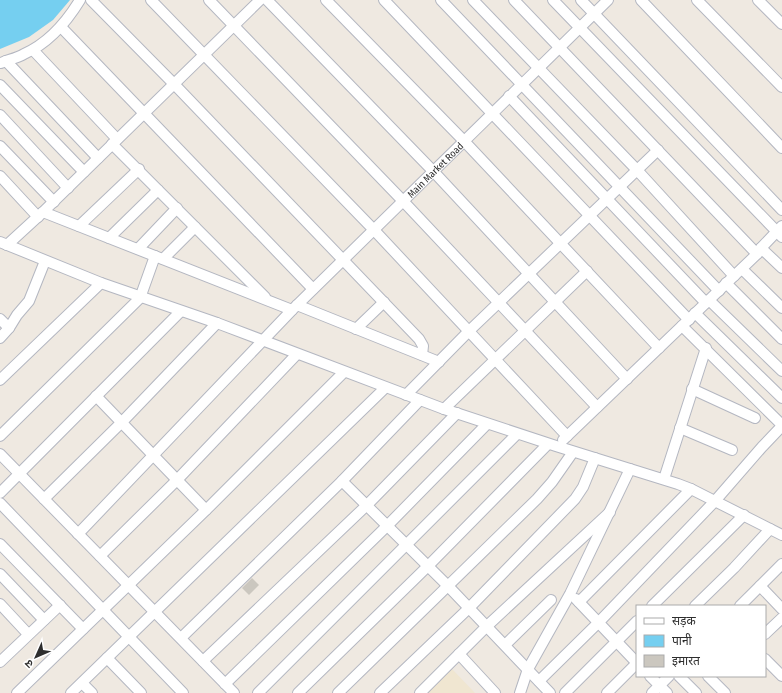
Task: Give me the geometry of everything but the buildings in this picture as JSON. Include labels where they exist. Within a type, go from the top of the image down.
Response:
[{"type":"street","points":[[80,0],[61,27],[45,42],[24,55],[3,62],[98,158]]},
{"type":"street","points":[[92,0],[384,302],[422,343],[424,349],[422,355]]},
{"type":"street","points":[[151,0],[374,230],[567,436]]},
{"type":"street","points":[[209,0],[403,201],[598,407]]},
{"type":"street","points":[[260,0],[41,215],[4,243],[45,261],[140,298],[217,323],[385,388],[517,434],[664,479],[691,489],[782,535]]},
{"type":"street","points":[[267,0],[433,171],[627,379]]},
{"type":"street","points":[[326,0],[464,141],[659,348]]},
{"type":"street","points":[[384,0],[689,320],[782,398]]},
{"type":"street","points":[[441,0],[620,187],[730,280],[782,308]]},
{"type":"street","points":[[472,0],[637,170],[782,339]]},
{"type":"street","points":[[514,0],[658,150],[759,251],[782,268]]},
{"type":"street","points":[[298,693],[552,445],[567,436],[780,232],[553,0]]},
{"type":"street","points":[[581,0],[782,210]]},
{"type":"street","name":"Main Market Road","points":[[78,534],[295,307],[608,0]]},
{"type":"street","points":[[640,0],[782,148]]},
{"type":"street","points":[[697,0],[782,87]]},
{"type":"street","points":[[758,0],[782,24]]},
{"type":"street","points":[[61,27],[313,289]]},
{"type":"street","points":[[32,50],[158,190],[268,300]]},
{"type":"street","points":[[0,85],[84,172]]},
{"type":"street","points":[[509,96],[708,301],[782,371]]},
{"type":"street","points":[[0,115],[68,188]]},
{"type":"street","points":[[0,146],[54,202]]},
{"type":"street","points":[[406,395],[469,331],[658,150]]},
{"type":"street","points":[[79,226],[139,169]]},
{"type":"street","points":[[0,176],[41,215],[79,226],[268,300],[295,307],[356,329],[439,362]]},
{"type":"street","points":[[109,238],[158,190]]},
{"type":"street","points":[[138,249],[177,208]]},
{"type":"street","points":[[0,436],[140,298],[159,258],[195,227]]},
{"type":"street","points":[[0,338],[29,301],[45,261]]},
{"type":"street","points":[[444,409],[587,271]]},
{"type":"street","points":[[0,380],[101,283]]},
{"type":"street","points":[[356,329],[384,302]]},
{"type":"street","points":[[0,494],[180,312]]},
{"type":"street","points":[[0,319],[9,328]]},
{"type":"street","points":[[539,681],[598,623],[715,501],[753,456],[782,426],[706,348],[689,320]]},
{"type":"street","points":[[44,499],[122,422],[217,323]]},
{"type":"street","points":[[664,479],[706,348]]},
{"type":"street","points":[[100,556],[177,480],[297,354]]},
{"type":"street","points":[[17,693],[206,510],[344,372]]},
{"type":"street","points":[[71,693],[385,388]]},
{"type":"street","points":[[692,389],[755,418]]},
{"type":"street","points":[[96,396],[206,510]]},
{"type":"street","points":[[181,638],[342,481],[420,400]]},
{"type":"street","points":[[203,661],[367,505],[457,413]]},
{"type":"street","points":[[225,684],[387,526],[487,424]]},
{"type":"street","points":[[680,428],[732,450]]},
{"type":"street","points":[[258,693],[517,434]]},
{"type":"street","points":[[338,693],[537,499],[561,470],[573,452]]},
{"type":"street","points":[[0,454],[234,693]]},
{"type":"street","points":[[380,693],[469,608],[575,499],[583,487],[594,458]]},
{"type":"street","points":[[520,693],[528,669],[570,594],[630,469]]},
{"type":"street","points":[[342,481],[448,586],[550,693]]},
{"type":"street","points":[[580,602],[691,489]]},
{"type":"street","points":[[0,503],[183,693]]},
{"type":"street","points":[[420,693],[487,626],[610,512]]},
{"type":"street","points":[[653,605],[744,515]]},
{"type":"street","points":[[696,605],[734,568],[770,529]]},
{"type":"street","points":[[0,544],[83,629]]},
{"type":"street","points":[[741,605],[781,568]]},
{"type":"street","points":[[0,574],[44,620]]},
{"type":"street","points":[[760,586],[782,609]]},
{"type":"street","points":[[570,594],[580,602],[636,662]]},
{"type":"street","points":[[505,645],[551,600]]},
{"type":"street","points":[[0,604],[28,634]]},
{"type":"street","points":[[0,661],[60,605]]},
{"type":"street","points":[[766,633],[782,618]]},
{"type":"street","points":[[565,693],[636,622]]},
{"type":"street","points":[[459,654],[495,693]]},
{"type":"street","points":[[107,658],[140,693]]},
{"type":"street","points":[[766,660],[782,676]]},
{"type":"street","points":[[607,693],[636,664]]},
{"type":"street","points":[[651,677],[663,689]]},
{"type":"street","points":[[652,693],[663,689],[669,677]]},
{"type":"street","points":[[680,677],[696,693]]},
{"type":"street","points":[[715,678],[725,693]]},
{"type":"street","points":[[82,683],[92,693]]},
{"type":"shaded area","points":[[452,669],[475,693],[427,693]]},
{"type":"water","points":[[0,0],[70,0],[53,20],[29,37],[0,49]]}]
